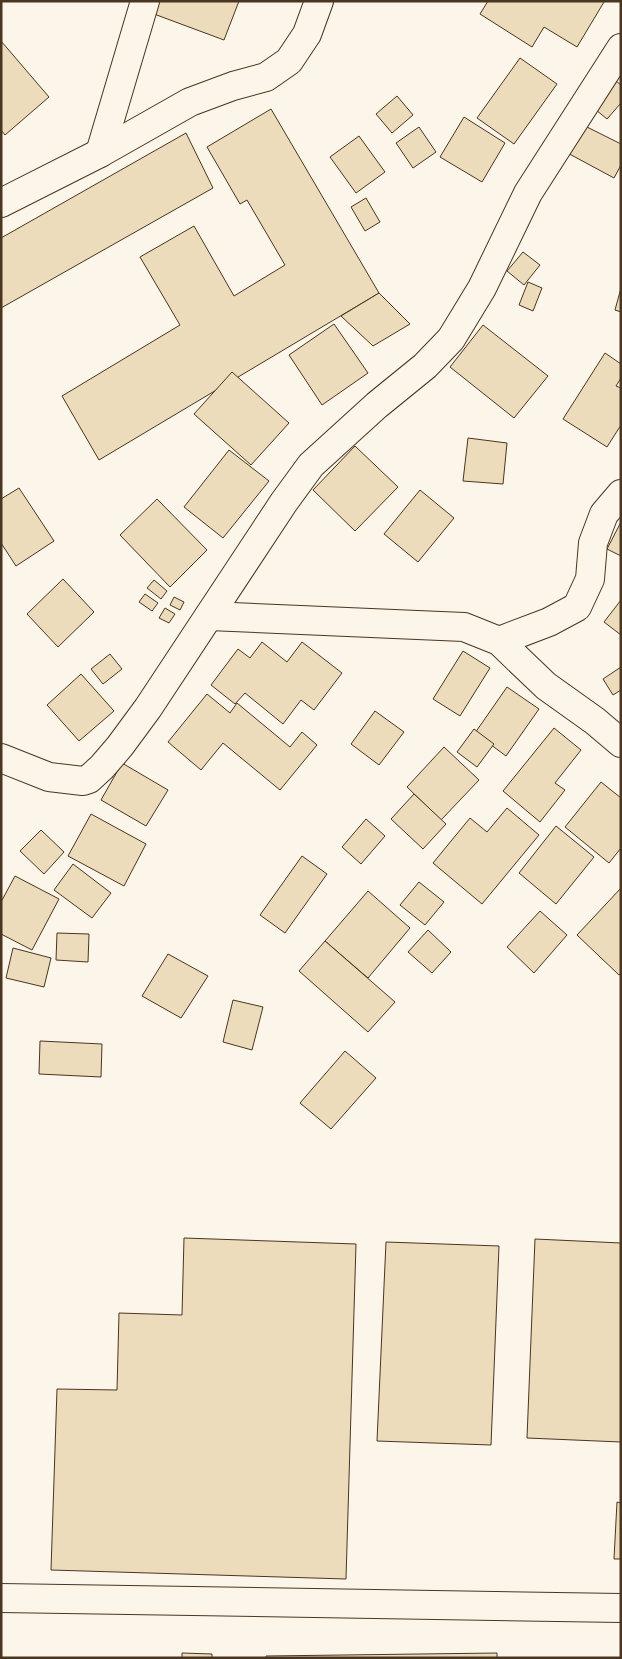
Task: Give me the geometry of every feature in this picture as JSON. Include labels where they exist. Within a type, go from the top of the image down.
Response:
[{"type":"street","points":[[100,153],[145,1]]},
{"type":"street","points":[[1,203],[100,153],[190,102],[233,86],[266,78],[289,61],[307,34],[319,1]]},
{"type":"street","points":[[1,758],[49,777],[83,781],[98,772],[148,708],[284,502],[311,465],[425,366],[451,339],[482,288],[528,193],[621,48]]},
{"type":"street","points":[[499,641],[549,622],[577,608],[590,579],[593,542],[604,514],[621,494]]},
{"type":"street","points":[[209,616],[464,627],[499,641],[546,686],[595,721],[621,743]]},
{"type":"street","points":[[1,1598],[621,1608]]},
{"type":"building","points":[[159,1],[239,1],[224,40],[154,14]]},
{"type":"building","points":[[488,1],[604,2],[577,47],[544,27],[532,47],[480,14]]},
{"type":"building","points":[[1,41],[49,97],[5,135],[1,130]]},
{"type":"building","points":[[520,58],[557,84],[514,144],[477,118]]},
{"type":"building","points":[[612,78],[621,85],[621,103],[607,119],[590,105]]},
{"type":"building","points":[[397,96],[413,115],[392,133],[376,114]]},
{"type":"building","points":[[271,109],[379,293],[99,460],[62,396],[180,325],[140,257],[194,226],[234,296],[285,265],[247,200],[240,204],[207,147]]},
{"type":"building","points":[[464,117],[505,143],[482,182],[440,157]]},
{"type":"building","points":[[577,122],[621,144],[621,165],[614,178],[562,150]]},
{"type":"building","points":[[419,127],[436,152],[413,168],[396,143]]},
{"type":"building","points":[[186,133],[213,188],[1,308],[1,238]]},
{"type":"building","points":[[359,136],[385,172],[356,193],[330,157]]},
{"type":"building","points":[[366,198],[380,222],[365,231],[351,207]]},
{"type":"building","points":[[523,252],[540,265],[524,285],[507,271]]},
{"type":"building","points":[[528,282],[542,288],[533,311],[519,305]]},
{"type":"building","points":[[621,288],[621,312],[615,310]]},
{"type":"building","points":[[379,293],[410,324],[373,346],[341,316]]},
{"type":"building","points":[[334,324],[368,373],[322,405],[289,355]]},
{"type":"building","points":[[483,325],[548,376],[514,418],[450,367]]},
{"type":"building","points":[[605,353],[621,364],[621,378],[616,386],[621,388],[621,425],[607,447],[563,419]]},
{"type":"building","points":[[232,372],[289,423],[251,465],[194,414]]},
{"type":"building","points":[[468,438],[507,443],[503,484],[463,481]]},
{"type":"building","points":[[355,446],[398,487],[355,531],[313,490]]},
{"type":"building","points":[[229,450],[269,481],[223,538],[184,507]]},
{"type":"building","points":[[19,488],[54,541],[16,566],[1,543],[1,499]]},
{"type":"building","points":[[420,490],[454,518],[418,562],[384,534]]},
{"type":"building","points":[[157,499],[207,550],[170,587],[120,535]]},
{"type":"building","points":[[621,522],[621,556],[607,549]]},
{"type":"building","points":[[63,579],[94,612],[58,647],[27,614]]},
{"type":"building","points":[[154,580],[167,591],[161,599],[147,588]]},
{"type":"building","points":[[145,594],[158,603],[152,611],[139,602]]},
{"type":"building","points":[[174,597],[184,602],[180,610],[170,605]]},
{"type":"building","points":[[621,600],[621,635],[604,622]]},
{"type":"building","points":[[165,608],[175,614],[169,623],[159,618]]},
{"type":"building","points":[[262,642],[287,662],[302,642],[342,673],[314,710],[301,700],[283,724],[245,693],[235,704],[211,685],[238,649],[250,658]]},
{"type":"building","points":[[463,651],[490,668],[460,716],[433,699]]},
{"type":"building","points":[[110,654],[122,669],[103,684],[91,669]]},
{"type":"building","points":[[621,667],[621,690],[613,695],[603,679]]},
{"type":"building","points":[[81,674],[114,711],[79,741],[47,705]]},
{"type":"building","points":[[507,687],[539,709],[506,756],[475,733]]},
{"type":"building","points":[[207,694],[230,713],[237,703],[290,747],[302,732],[317,745],[280,790],[223,743],[201,770],[168,742]]},
{"type":"building","points":[[375,711],[404,732],[379,765],[351,744]]},
{"type":"building","points":[[554,728],[581,750],[555,783],[565,790],[540,822],[503,791]]},
{"type":"building","points":[[474,729],[494,744],[477,767],[457,752]]},
{"type":"building","points":[[444,747],[479,780],[441,820],[407,787]]},
{"type":"building","points":[[122,763],[168,790],[146,826],[101,800]]},
{"type":"building","points":[[601,782],[621,798],[621,848],[609,863],[565,827]]},
{"type":"building","points":[[414,794],[446,824],[423,849],[391,819]]},
{"type":"building","points":[[507,808],[539,835],[482,904],[433,863],[470,818],[487,832]]},
{"type":"building","points":[[91,814],[146,844],[124,886],[68,856]]},
{"type":"building","points":[[366,819],[385,836],[361,864],[342,847]]},
{"type":"building","points":[[556,826],[594,857],[556,904],[519,873]]},
{"type":"building","points":[[41,830],[64,852],[44,874],[20,851]]},
{"type":"building","points":[[302,856],[327,874],[285,933],[260,915]]},
{"type":"building","points":[[73,864],[111,893],[92,918],[54,890]]},
{"type":"building","points":[[15,876],[59,899],[32,950],[1,934],[1,902]]},
{"type":"building","points":[[419,882],[444,902],[425,925],[400,905]]},
{"type":"building","points":[[621,888],[621,973],[619,975],[577,935]]},
{"type":"building","points":[[368,891],[410,928],[368,978],[325,941]]},
{"type":"building","points":[[540,911],[567,935],[534,973],[507,947]]},
{"type":"building","points":[[428,930],[451,952],[432,973],[408,952]]},
{"type":"building","points":[[57,933],[89,934],[88,962],[56,960]]},
{"type":"building","points":[[325,941],[395,1002],[368,1032],[299,971]]},
{"type":"building","points":[[13,948],[51,958],[44,987],[6,978]]},
{"type":"building","points":[[168,954],[208,976],[181,1018],[142,996]]},
{"type":"building","points":[[233,1000],[263,1007],[252,1050],[223,1042]]},
{"type":"building","points":[[40,1041],[102,1044],[101,1077],[39,1074]]},
{"type":"building","points":[[345,1051],[376,1078],[331,1129],[300,1103]]},
{"type":"building","points":[[184,1238],[356,1244],[346,1579],[51,1570],[57,1389],[117,1390],[119,1313],[182,1315]]},
{"type":"building","points":[[535,1239],[621,1243],[621,1442],[527,1438]]},
{"type":"building","points":[[386,1242],[499,1246],[491,1445],[377,1441]]},
{"type":"building","points":[[617,1502],[621,1503],[621,1559],[614,1559]]},
{"type":"building","points":[[182,1653],[212,1654],[212,1658],[182,1658]]},
{"type":"building","points":[[497,1653],[497,1658],[266,1658],[266,1656]]}]
